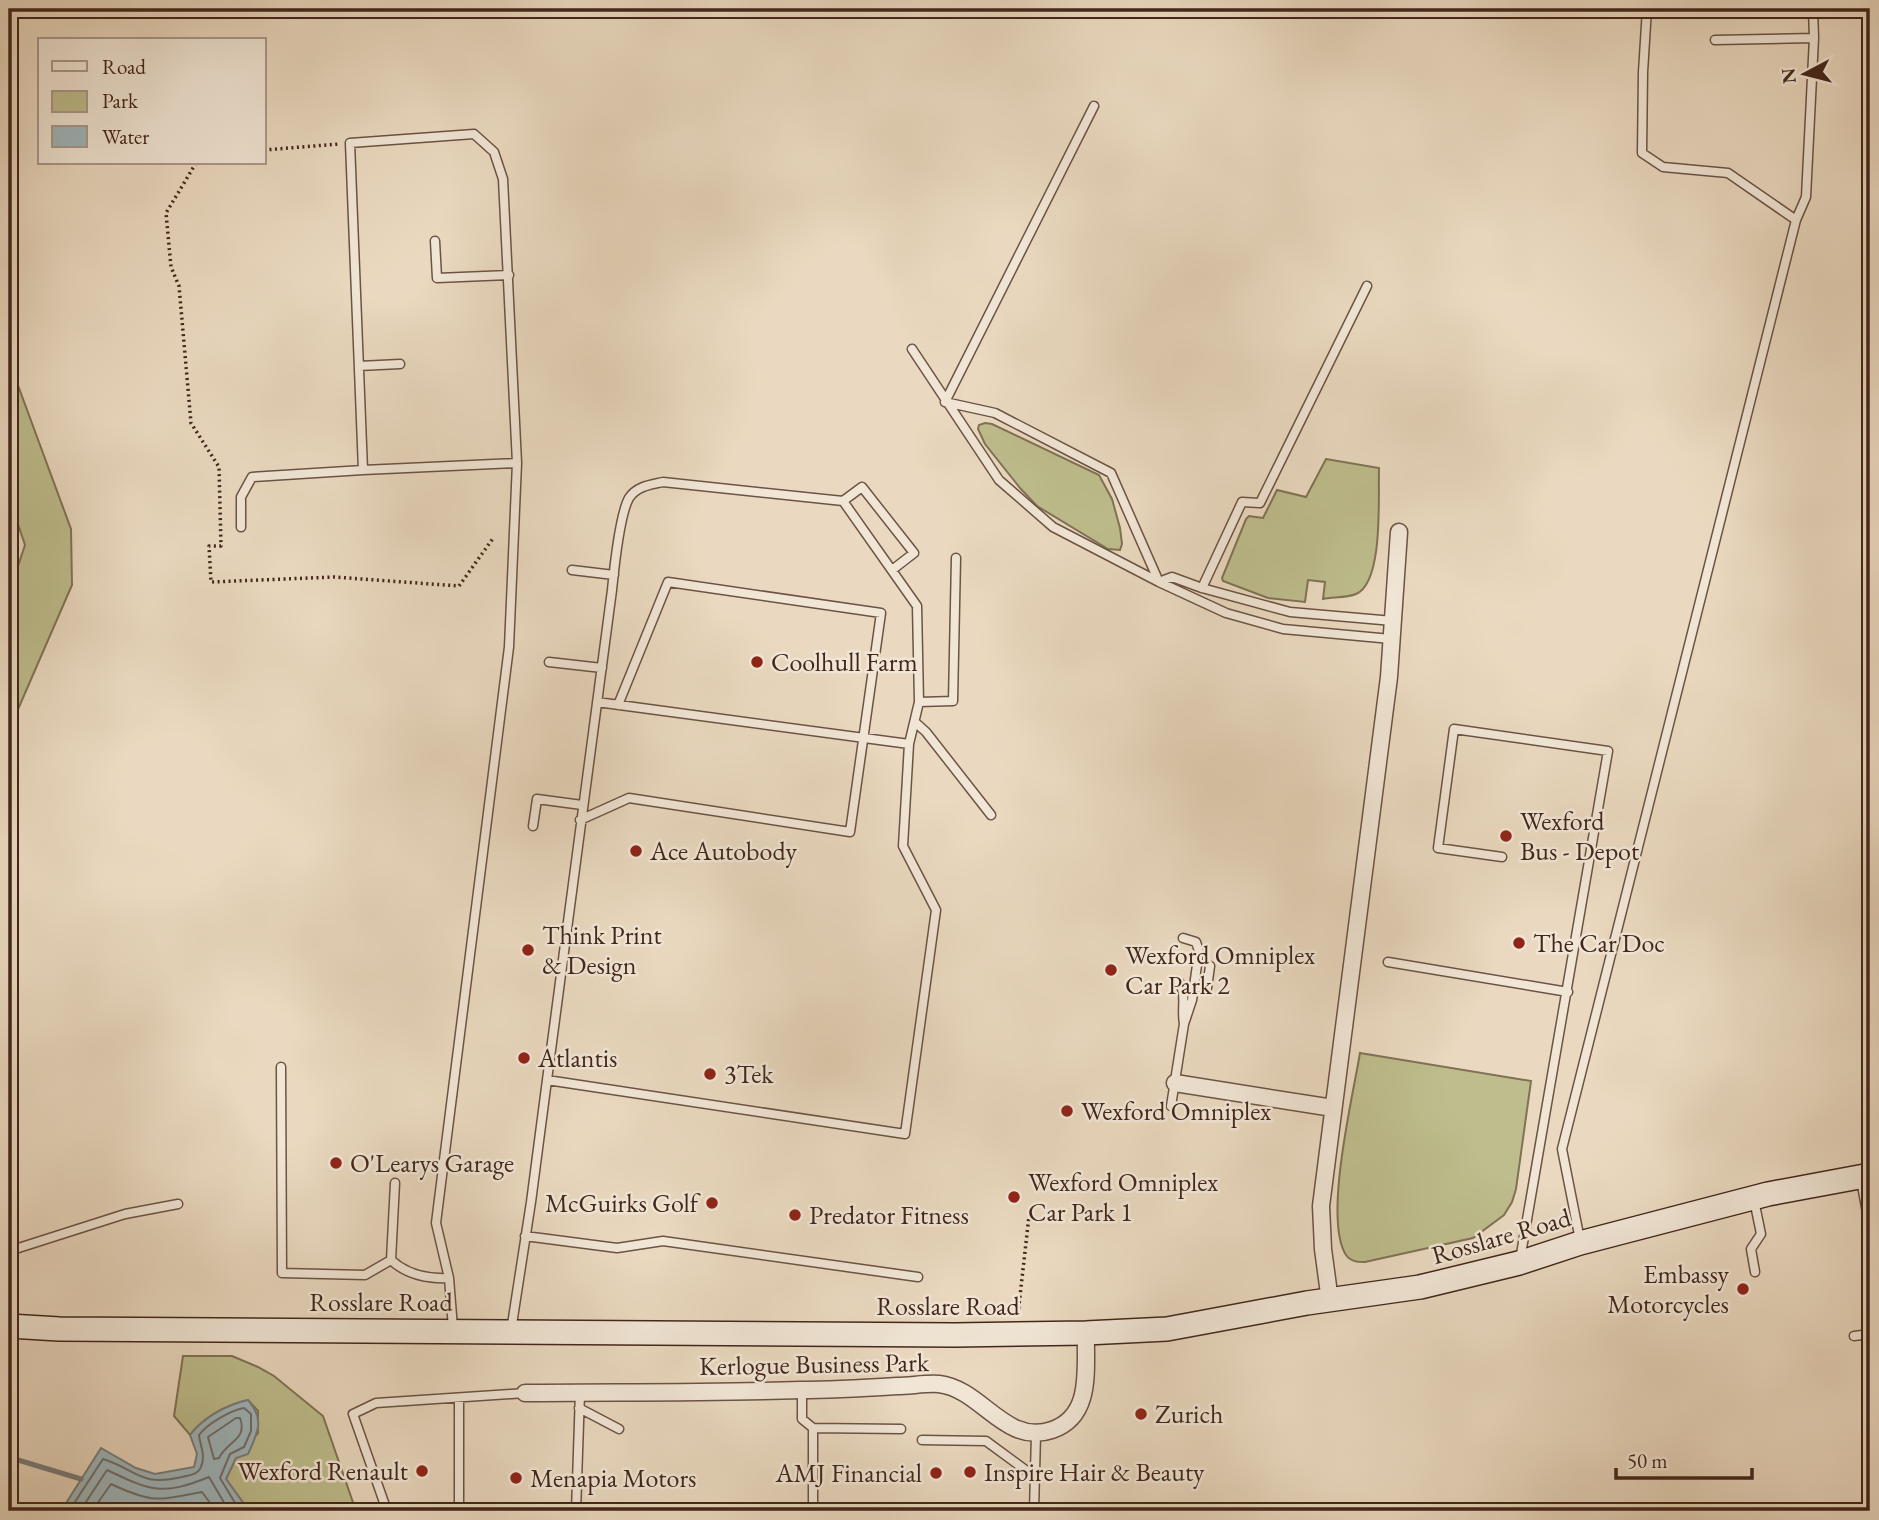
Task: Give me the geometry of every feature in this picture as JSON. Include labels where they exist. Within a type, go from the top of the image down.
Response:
[{"type":"main road","name":"Rosslare Road","points":[[9,1326],[72,1329],[943,1335],[1167,1329],[1420,1287],[1519,1263],[1580,1242],[1754,1197],[1865,1176]]},
{"type":"street","points":[[1330,1301],[1321,1206],[1389,677],[1399,532]]},
{"type":"street","points":[[1175,1083],[1333,1108]]},
{"type":"street","points":[[1036,1434],[1054,1429],[1069,1420],[1081,1406],[1086,1333]]},
{"type":"street","name":"Kerlogue Business Park","points":[[525,1393],[580,1400],[939,1384],[962,1390],[1017,1431],[1036,1434]]},
{"type":"lane","points":[[1647,9],[1642,153],[1663,167],[1728,173],[1796,220]]},
{"type":"lane","points":[[1580,1242],[1562,1149],[1796,220],[1806,197],[1813,9]]},
{"type":"lane","points":[[1715,40],[1814,38]]},
{"type":"lane","points":[[945,402],[1094,106]]},
{"type":"lane","points":[[363,470],[350,143],[474,134],[494,152],[502,179],[517,463],[509,647],[436,1223],[449,1278],[453,1331]]},
{"type":"lane","points":[[435,241],[437,278],[509,275]]},
{"type":"lane","points":[[1202,588],[1242,502],[1260,503],[1367,286]]},
{"type":"lane","points":[[912,349],[999,480],[1053,527],[1226,613],[1283,629],[1391,639]]},
{"type":"lane","points":[[359,366],[400,364]]},
{"type":"lane","points":[[945,402],[995,413],[1111,473],[1159,582]]},
{"type":"lane","points":[[241,527],[241,497],[252,477],[517,463]]},
{"type":"lane","points":[[511,1331],[614,575],[621,527],[629,499],[643,486],[663,482],[843,501],[862,486],[914,553],[892,570]]},
{"type":"lane","points":[[547,1080],[905,1133],[936,910],[903,846],[909,744],[919,702],[917,607],[843,501]]},
{"type":"lane","points":[[919,702],[953,701],[956,558]]},
{"type":"lane","points":[[572,570],[614,575]]},
{"type":"lane","points":[[1159,582],[1172,577],[1290,612],[1393,621]]},
{"type":"lane","points":[[580,820],[629,798],[850,832],[881,613],[668,582],[618,705]]},
{"type":"lane","points":[[549,662],[601,668]]},
{"type":"lane","points":[[597,702],[909,744]]},
{"type":"lane","points":[[916,723],[991,815]]},
{"type":"lane","points":[[1502,857],[1438,848],[1454,729],[1608,751],[1519,1263]]},
{"type":"lane","points":[[533,826],[537,799],[582,805]]},
{"type":"lane","points":[[1171,1106],[1199,951],[1196,942],[1183,938]]},
{"type":"lane","points":[[1388,962],[1568,992]]},
{"type":"lane","points":[[1194,986],[1207,988],[1210,966]]},
{"type":"lane","points":[[1179,982],[1184,991],[1184,1024]]},
{"type":"lane","points":[[281,1067],[282,1273],[365,1275],[391,1260]]},
{"type":"lane","points":[[1865,1176],[1870,1229]]},
{"type":"lane","points":[[391,1260],[396,1183]]},
{"type":"lane","points":[[1754,1197],[1761,1234],[1751,1249],[1755,1272]]},
{"type":"lane","points":[[9,1251],[125,1214],[178,1205]]},
{"type":"lane","points":[[525,1236],[617,1248],[663,1241],[918,1277]]},
{"type":"lane","points":[[391,1260],[401,1269],[424,1277],[449,1278]]},
{"type":"lane","points":[[1854,1336],[1870,1334]]},
{"type":"lane","points":[[802,1390],[802,1419],[813,1428],[901,1429]]},
{"type":"lane","name":"Kerlogue Business Park","points":[[387,1511],[353,1414],[376,1403],[525,1393]]},
{"type":"lane","points":[[459,1398],[459,1511]]},
{"type":"lane","points":[[580,1400],[619,1429]]},
{"type":"lane","points":[[576,1511],[580,1400]]},
{"type":"lane","points":[[813,1428],[813,1511]]},
{"type":"lane","points":[[1034,1511],[1036,1434]]},
{"type":"lane","points":[[922,1440],[986,1441],[1035,1477]]},
{"type":"path","points":[[266,150],[350,143]]},
{"type":"path","points":[[195,164],[166,213],[171,267],[179,286],[191,422],[219,467],[221,546],[209,546],[211,582],[334,577],[459,586],[494,537]]},
{"type":"path","points":[[1018,1308],[1029,1216]]},
{"type":"green space","points":[[9,361],[71,529],[72,585],[9,730],[9,593],[25,545],[9,498]]},
{"type":"green space","points":[[985,423],[1099,475],[1112,499],[1120,528],[1120,550],[1108,549],[1037,506],[985,444],[978,429],[979,425]]},
{"type":"green space","points":[[1326,459],[1379,468],[1378,537],[1371,573],[1365,586],[1356,594],[1323,599],[1325,582],[1308,580],[1305,602],[1268,598],[1223,581],[1246,519],[1249,516],[1263,518],[1277,490],[1306,497]]},
{"type":"green space","points":[[1360,1053],[1531,1081],[1512,1202],[1504,1215],[1473,1238],[1365,1262],[1357,1262],[1346,1255],[1340,1238],[1338,1187]]},
{"type":"green space","points":[[183,1356],[232,1356],[258,1367],[274,1376],[323,1416],[356,1511],[249,1511],[226,1479],[236,1458],[258,1433],[258,1411],[248,1400],[232,1405],[209,1417],[190,1435],[174,1416]]},
{"type":"water","points":[[248,1400],[257,1414],[257,1433],[248,1454],[236,1458],[226,1479],[249,1511],[61,1511],[101,1448],[136,1468],[155,1474],[194,1467],[197,1454],[190,1435],[216,1413]]},
{"type":"waterway","points":[[9,1453],[18,1460],[81,1479]]},
{"type":"place","name":"Coolhull Farm","points":[[757,662]]},
{"type":"place","name":"Wexford Bus - Depot","points":[[1506,836]]},
{"type":"place","name":"Ace Autobody","points":[[636,851]]},
{"type":"place","name":"The Car Doc","points":[[1519,943]]},
{"type":"place","name":"Think Print & Design","points":[[528,950]]},
{"type":"place","name":"Wexford Omniplex Car Park 2","points":[[1111,970]]},
{"type":"place","name":"Atlantis","points":[[524,1058]]},
{"type":"place","name":"3Tek","points":[[710,1074]]},
{"type":"place","name":"Wexford Omniplex","points":[[1067,1111]]},
{"type":"place","name":"O'Learys Garage","points":[[336,1163]]},
{"type":"place","name":"Wexford Omniplex Car Park 1","points":[[1014,1197]]},
{"type":"place","name":"McGuirks Golf","points":[[712,1203]]},
{"type":"place","name":"Predator Fitness","points":[[795,1215]]},
{"type":"place","name":"Embassy Motorcycles","points":[[1743,1289]]},
{"type":"place","name":"Zurich","points":[[1141,1414]]},
{"type":"place","name":"Wexford Renault","points":[[422,1471]]},
{"type":"place","name":"Inspire Hair & Beauty","points":[[970,1472]]},
{"type":"place","name":"AMJ Financial","points":[[936,1473]]},
{"type":"place","name":"Menapia Motors","points":[[516,1478]]}]
